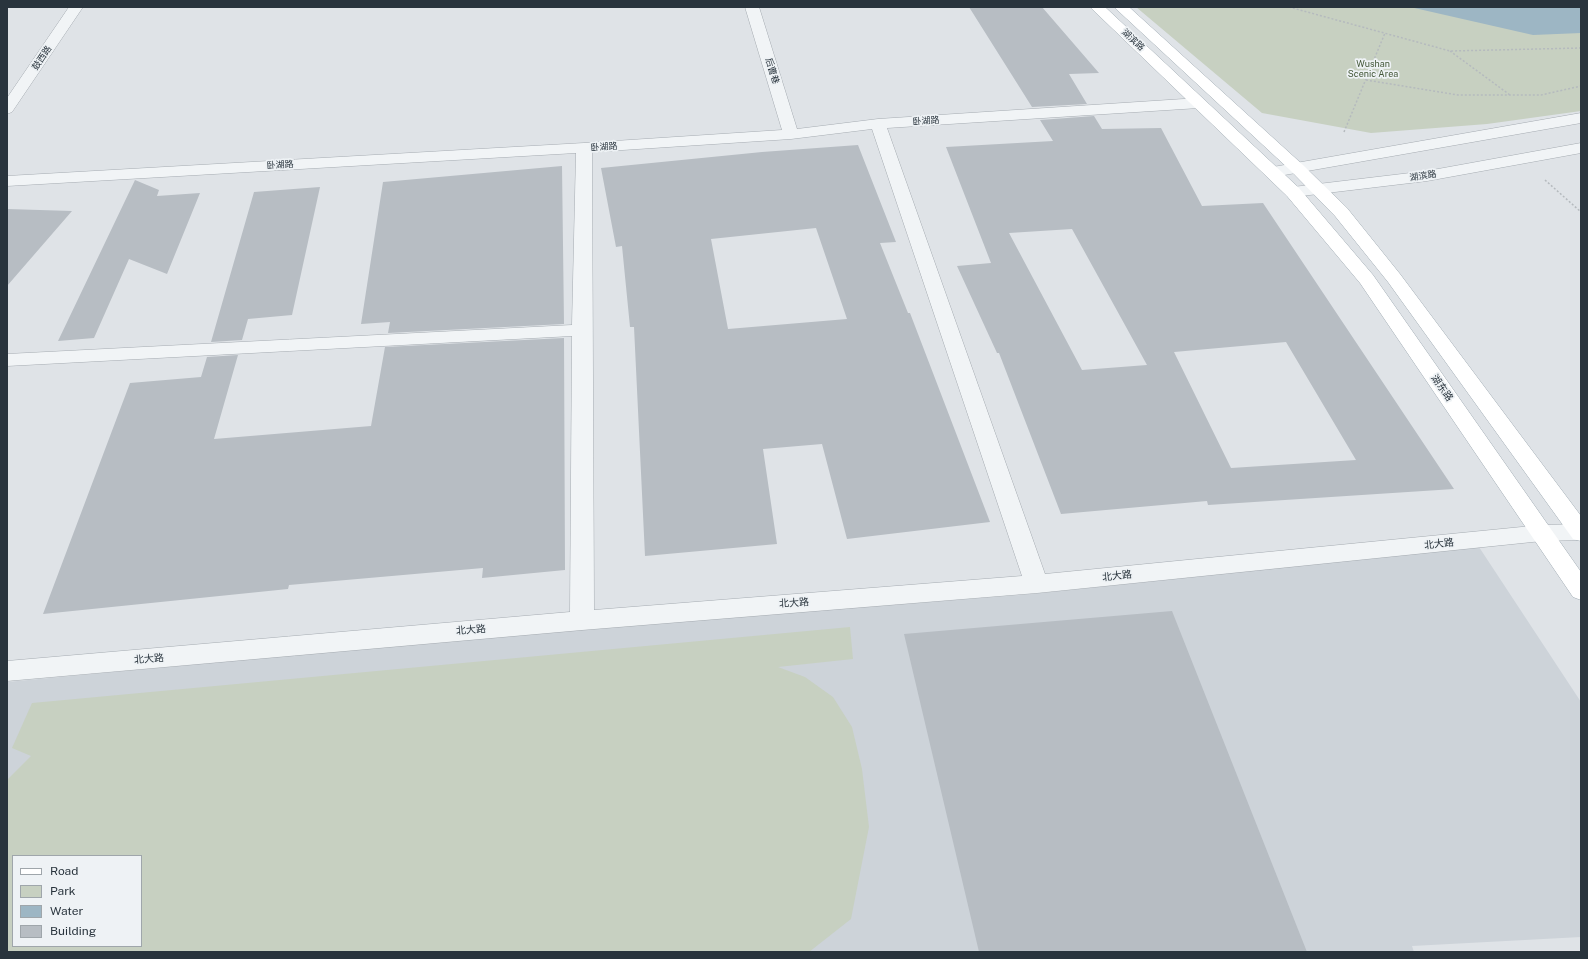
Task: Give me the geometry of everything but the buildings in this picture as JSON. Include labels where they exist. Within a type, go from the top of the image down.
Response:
[{"type":"main road","name":"湖滨路","points":[[1097,7],[1293,192]]},
{"type":"main road","name":"湖滨路","points":[[1121,7],[1297,168]]},
{"type":"main road","points":[[1297,168],[1341,212],[1394,278],[1581,532]]},
{"type":"main road","name":"湖东路","points":[[1293,192],[1367,280],[1581,591]]},
{"type":"street","name":"鼓西路","points":[[7,109],[76,7]]},
{"type":"street","name":"后曹巷","points":[[752,7],[791,134]]},
{"type":"street","name":"卧湖路","points":[[7,180],[584,148],[791,134],[878,124],[1199,103]]},
{"type":"street","points":[[1273,172],[1581,118]]},
{"type":"street","points":[[878,124],[1036,584]]},
{"type":"street","points":[[582,620],[582,330],[584,148]]},
{"type":"street","name":"湖滨路","points":[[1293,192],[1427,176],[1581,148]]},
{"type":"street","points":[[7,360],[582,330]]},
{"type":"street","name":"北大路","points":[[7,671],[582,620],[1036,584],[1542,534],[1581,532]]},
{"type":"path","points":[[1289,7],[1450,51],[1581,48]]},
{"type":"path","points":[[1344,132],[1385,33]]},
{"type":"path","points":[[1450,51],[1511,95]]},
{"type":"path","points":[[1366,80],[1458,95],[1541,95],[1581,86]]},
{"type":"path","points":[[1521,159],[1581,212]]},
{"type":"shaded area","points":[[1479,547],[1581,702],[1581,937],[1412,946],[1414,952],[7,952],[7,682],[571,629],[1021,595]]},
{"type":"green space","name":"Wushan Scenic Area","points":[[1136,7],[1581,7],[1581,111],[1487,124],[1371,133],[1262,113]]},
{"type":"green space","points":[[850,627],[853,659],[778,667],[805,677],[833,697],[852,727],[862,769],[869,827],[851,919],[809,952],[7,952],[7,780],[31,756],[12,748],[32,703]]},
{"type":"water","points":[[1410,7],[1581,7],[1581,33],[1533,35]]}]
